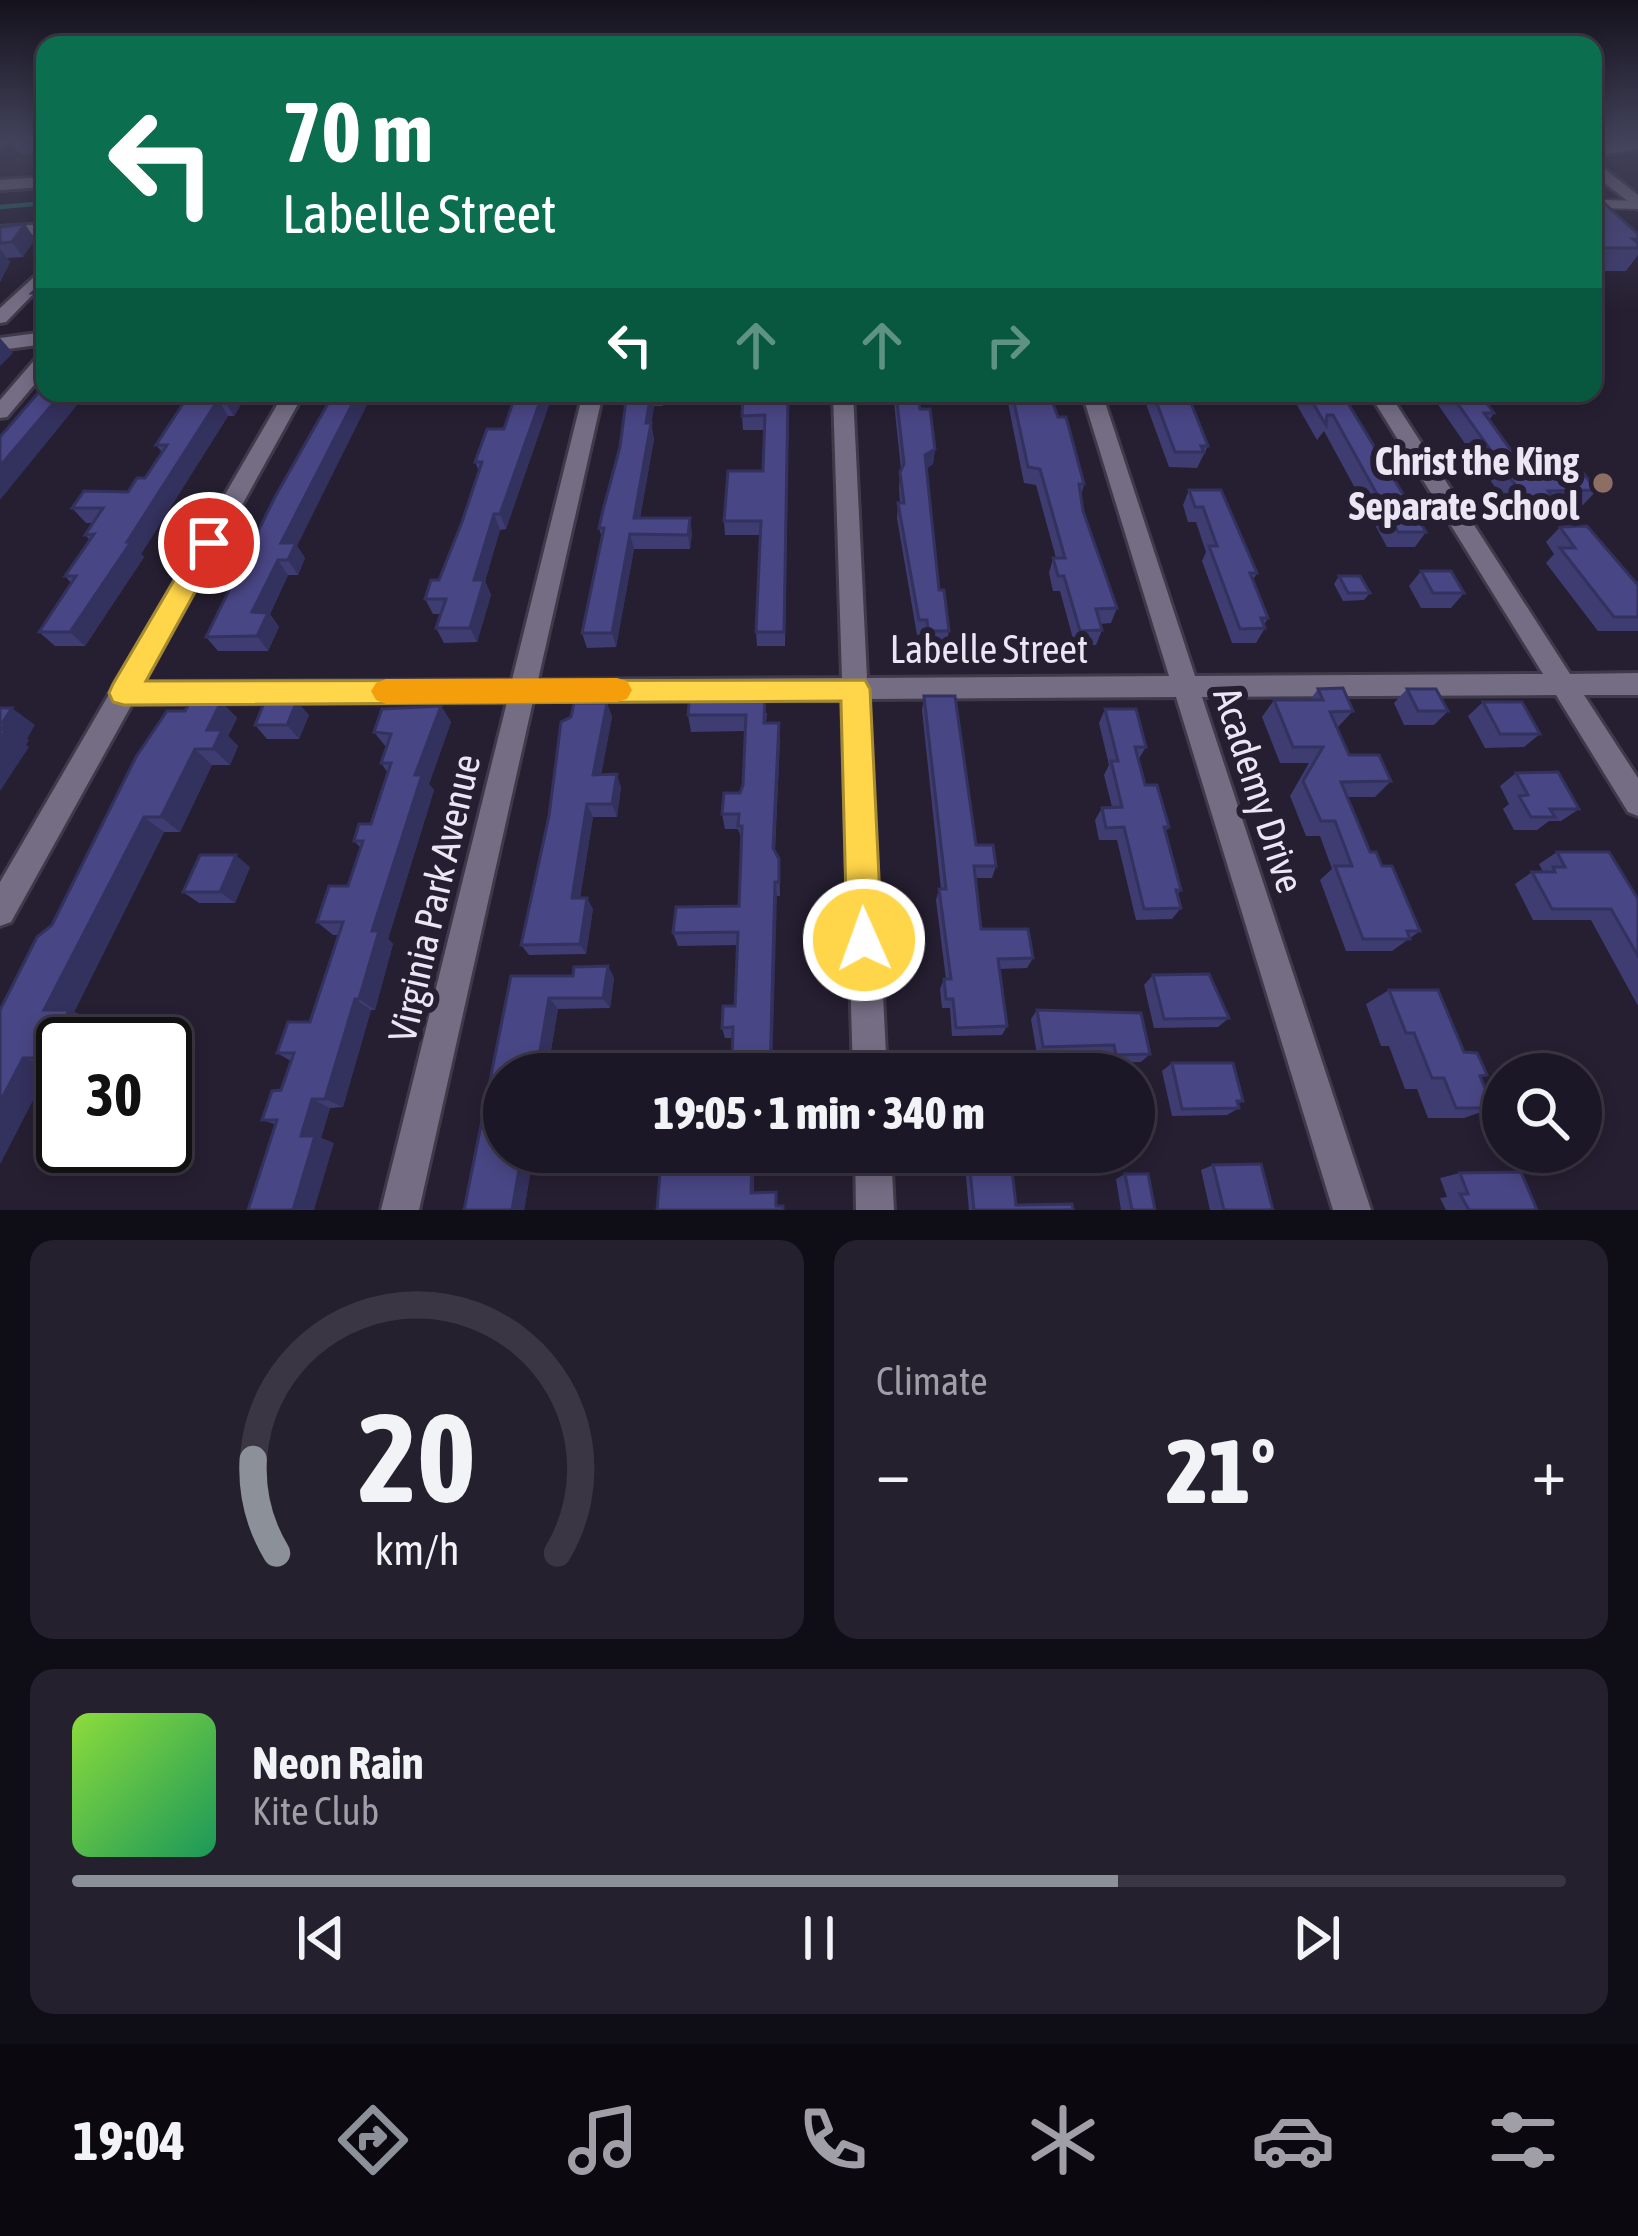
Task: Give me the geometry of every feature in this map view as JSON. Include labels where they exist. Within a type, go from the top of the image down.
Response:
[{"type":"street","points":[[0,232],[36,230]]},
{"type":"street","points":[[0,318],[36,281]]},
{"type":"street","points":[[0,344],[36,339]]},
{"type":"street","points":[[0,412],[36,370]]},
{"type":"street","points":[[0,911],[289,402]]},
{"type":"street","name":"Virginia Park Avenue","points":[[400,1210],[591,402]]},
{"type":"street","points":[[843,402],[869,1053]]},
{"type":"street","name":"Academy Drive","points":[[1095,402],[1352,1210]]},
{"type":"street","points":[[1384,402],[1638,802]]},
{"type":"street","name":"Labelle Street","points":[[124,693],[1638,684]]},
{"type":"street","points":[[874,1173],[875,1210]]},
{"type":"lane","points":[[1604,204],[1636,200]]},
{"type":"building","points":[[1602,201],[1638,234],[1633,239],[1638,248],[1602,248]]},
{"type":"building","points":[[25,224],[12,242],[0,243],[0,227]]},
{"type":"building","points":[[36,395],[36,402],[54,402],[0,466],[0,437]]},
{"type":"building","points":[[184,402],[217,402],[70,632],[39,632],[76,576],[65,576],[94,534],[85,535],[103,508],[72,508],[84,491],[128,492],[137,478],[145,478],[167,445],[156,445]]},
{"type":"building","points":[[329,402],[353,402],[281,543],[296,543],[288,560],[278,560],[252,612],[268,613],[257,636],[206,637],[275,497]]},
{"type":"building","points":[[513,402],[540,402],[500,514],[494,514],[474,580],[484,580],[470,628],[436,628],[446,599],[425,599],[431,580],[439,580],[462,522],[482,462],[475,462],[487,429],[504,429]]},
{"type":"building","points":[[626,402],[650,402],[646,423],[651,423],[634,518],[690,518],[688,535],[630,534],[612,633],[582,633],[604,528],[599,528],[620,447]]},
{"type":"building","points":[[743,402],[788,402],[784,632],[756,632],[761,521],[724,521],[728,471],[763,471],[765,415],[742,416]]},
{"type":"building","points":[[897,402],[919,402],[920,409],[930,409],[935,449],[925,455],[939,590],[944,590],[949,631],[928,631],[927,620],[919,620],[898,503],[904,503],[900,472],[904,464]]},
{"type":"building","points":[[1014,402],[1052,402],[1058,417],[1066,417],[1084,484],[1079,484],[1083,511],[1117,608],[1096,609],[1102,630],[1080,631],[1064,576],[1058,576],[1053,558],[1065,558],[1040,469],[1028,467]]},
{"type":"building","points":[[1156,402],[1191,402],[1208,446],[1201,446],[1204,452],[1175,452]]},
{"type":"building","points":[[1312,402],[1347,402],[1426,532],[1398,532],[1333,415],[1327,415],[1326,425]]},
{"type":"building","points":[[1456,402],[1486,402],[1494,413],[1484,413],[1510,449],[1531,449],[1548,473],[1583,473],[1597,490],[1548,491],[1560,507],[1531,507]]},
{"type":"building","points":[[1189,490],[1221,490],[1257,573],[1250,573],[1268,618],[1261,618],[1265,628],[1240,629],[1209,546],[1217,546],[1203,507],[1195,507]]},
{"type":"building","points":[[1587,526],[1638,583],[1638,617],[1614,617],[1560,548],[1575,548],[1560,527]]},
{"type":"building","points":[[1421,571],[1451,571],[1464,593],[1433,593]]},
{"type":"building","points":[[1339,576],[1360,576],[1370,593],[1348,593]]},
{"type":"building","points":[[1343,688],[1353,711],[1330,712],[1349,755],[1379,755],[1391,781],[1341,782],[1370,852],[1376,852],[1382,866],[1392,866],[1420,931],[1407,931],[1410,939],[1363,939],[1335,866],[1352,866],[1335,821],[1321,821],[1303,781],[1323,747],[1293,747],[1274,700],[1323,700],[1318,689]]},
{"type":"building","points":[[1407,689],[1436,689],[1448,711],[1418,711]]},
{"type":"building","points":[[690,692],[765,695],[764,723],[779,723],[773,848],[779,859],[779,882],[775,882],[771,1053],[732,1053],[733,1027],[722,1028],[723,1006],[735,1006],[738,932],[673,933],[676,907],[739,906],[742,826],[738,826],[739,814],[722,814],[724,793],[740,793],[743,785],[746,715],[688,715]]},
{"type":"building","points":[[924,696],[955,696],[976,845],[993,845],[996,866],[974,866],[981,929],[1028,929],[1033,958],[998,959],[1007,1026],[956,1028],[953,999],[946,999],[944,979],[951,979],[939,889],[946,889]]},
{"type":"building","points":[[265,701],[297,701],[287,725],[255,725]]},
{"type":"building","points":[[190,702],[221,702],[207,730],[222,730],[213,749],[195,749],[161,817],[144,817],[44,1010],[69,1010],[66,1017],[36,1017],[36,1058],[23,1058],[0,1102],[0,1010],[37,937],[52,925],[136,757],[167,711],[185,711]]},
{"type":"building","points":[[1483,702],[1522,702],[1540,734],[1500,734]]},
{"type":"building","points":[[574,703],[607,703],[593,775],[617,774],[612,804],[587,804],[572,898],[587,898],[580,944],[521,945],[549,816],[561,722],[571,717]]},
{"type":"building","points":[[441,706],[415,775],[422,775],[372,931],[379,931],[359,999],[355,999],[325,1099],[312,1099],[301,1136],[315,1136],[293,1210],[248,1210],[277,1120],[262,1120],[272,1091],[281,1090],[294,1053],[277,1053],[288,1022],[310,1022],[343,922],[317,922],[329,886],[348,886],[363,841],[354,841],[359,824],[371,824],[391,763],[381,763],[391,734],[374,732],[382,709]]},
{"type":"building","points":[[0,708],[12,708],[2,723],[6,723],[1,730],[6,730],[0,739]]},
{"type":"building","points":[[1105,709],[1136,709],[1146,747],[1135,747],[1145,785],[1157,785],[1169,827],[1164,827],[1181,890],[1176,890],[1181,908],[1144,909],[1124,827],[1106,828],[1102,808],[1122,807],[1111,761],[1118,761]]},
{"type":"building","points":[[1558,772],[1579,809],[1550,809],[1555,817],[1531,817],[1519,796],[1528,795],[1516,773]]},
{"type":"building","points":[[1557,852],[1609,852],[1638,899],[1638,956],[1611,909],[1552,909],[1532,872],[1565,867]]},
{"type":"building","points":[[200,855],[236,855],[220,892],[183,892]]},
{"type":"building","points":[[608,966],[603,998],[549,998],[540,1053],[496,1053],[511,976],[573,976],[574,967]]},
{"type":"building","points":[[1209,974],[1229,1018],[1164,1019],[1153,975]]},
{"type":"building","points":[[1389,990],[1438,990],[1464,1052],[1477,1053],[1482,1064],[1482,1108],[1456,1108],[1444,1078],[1432,1078],[1414,1033],[1406,1033]]},
{"type":"building","points":[[1037,1010],[1141,1013],[1150,1053],[1116,1053],[1114,1045],[1043,1047]]},
{"type":"building","points":[[1172,1063],[1233,1063],[1243,1101],[1237,1101],[1239,1108],[1182,1109]]},
{"type":"building","points":[[483,1115],[483,1173],[518,1173],[512,1210],[464,1210]]},
{"type":"building","points":[[1261,1164],[1273,1210],[1224,1210],[1213,1165]]},
{"type":"building","points":[[660,1173],[752,1173],[751,1193],[776,1192],[776,1206],[783,1206],[783,1210],[657,1210]]},
{"type":"building","points":[[970,1173],[1012,1173],[1016,1205],[1072,1204],[1073,1210],[974,1210]]},
{"type":"building","points":[[1460,1173],[1521,1173],[1537,1210],[1469,1210],[1460,1194],[1468,1194]]},
{"type":"building","points":[[1125,1174],[1148,1174],[1155,1210],[1132,1210]]},
{"type":"waterway","points":[[0,207],[36,204]]},
{"type":"slow traffic","points":[[386,691],[617,690]]},
{"type":"place","name":"Christ the King Separate School","points":[[1603,483]]},
{"type":"route","points":[[209,543],[124,693],[855,689],[864,940]]}]
